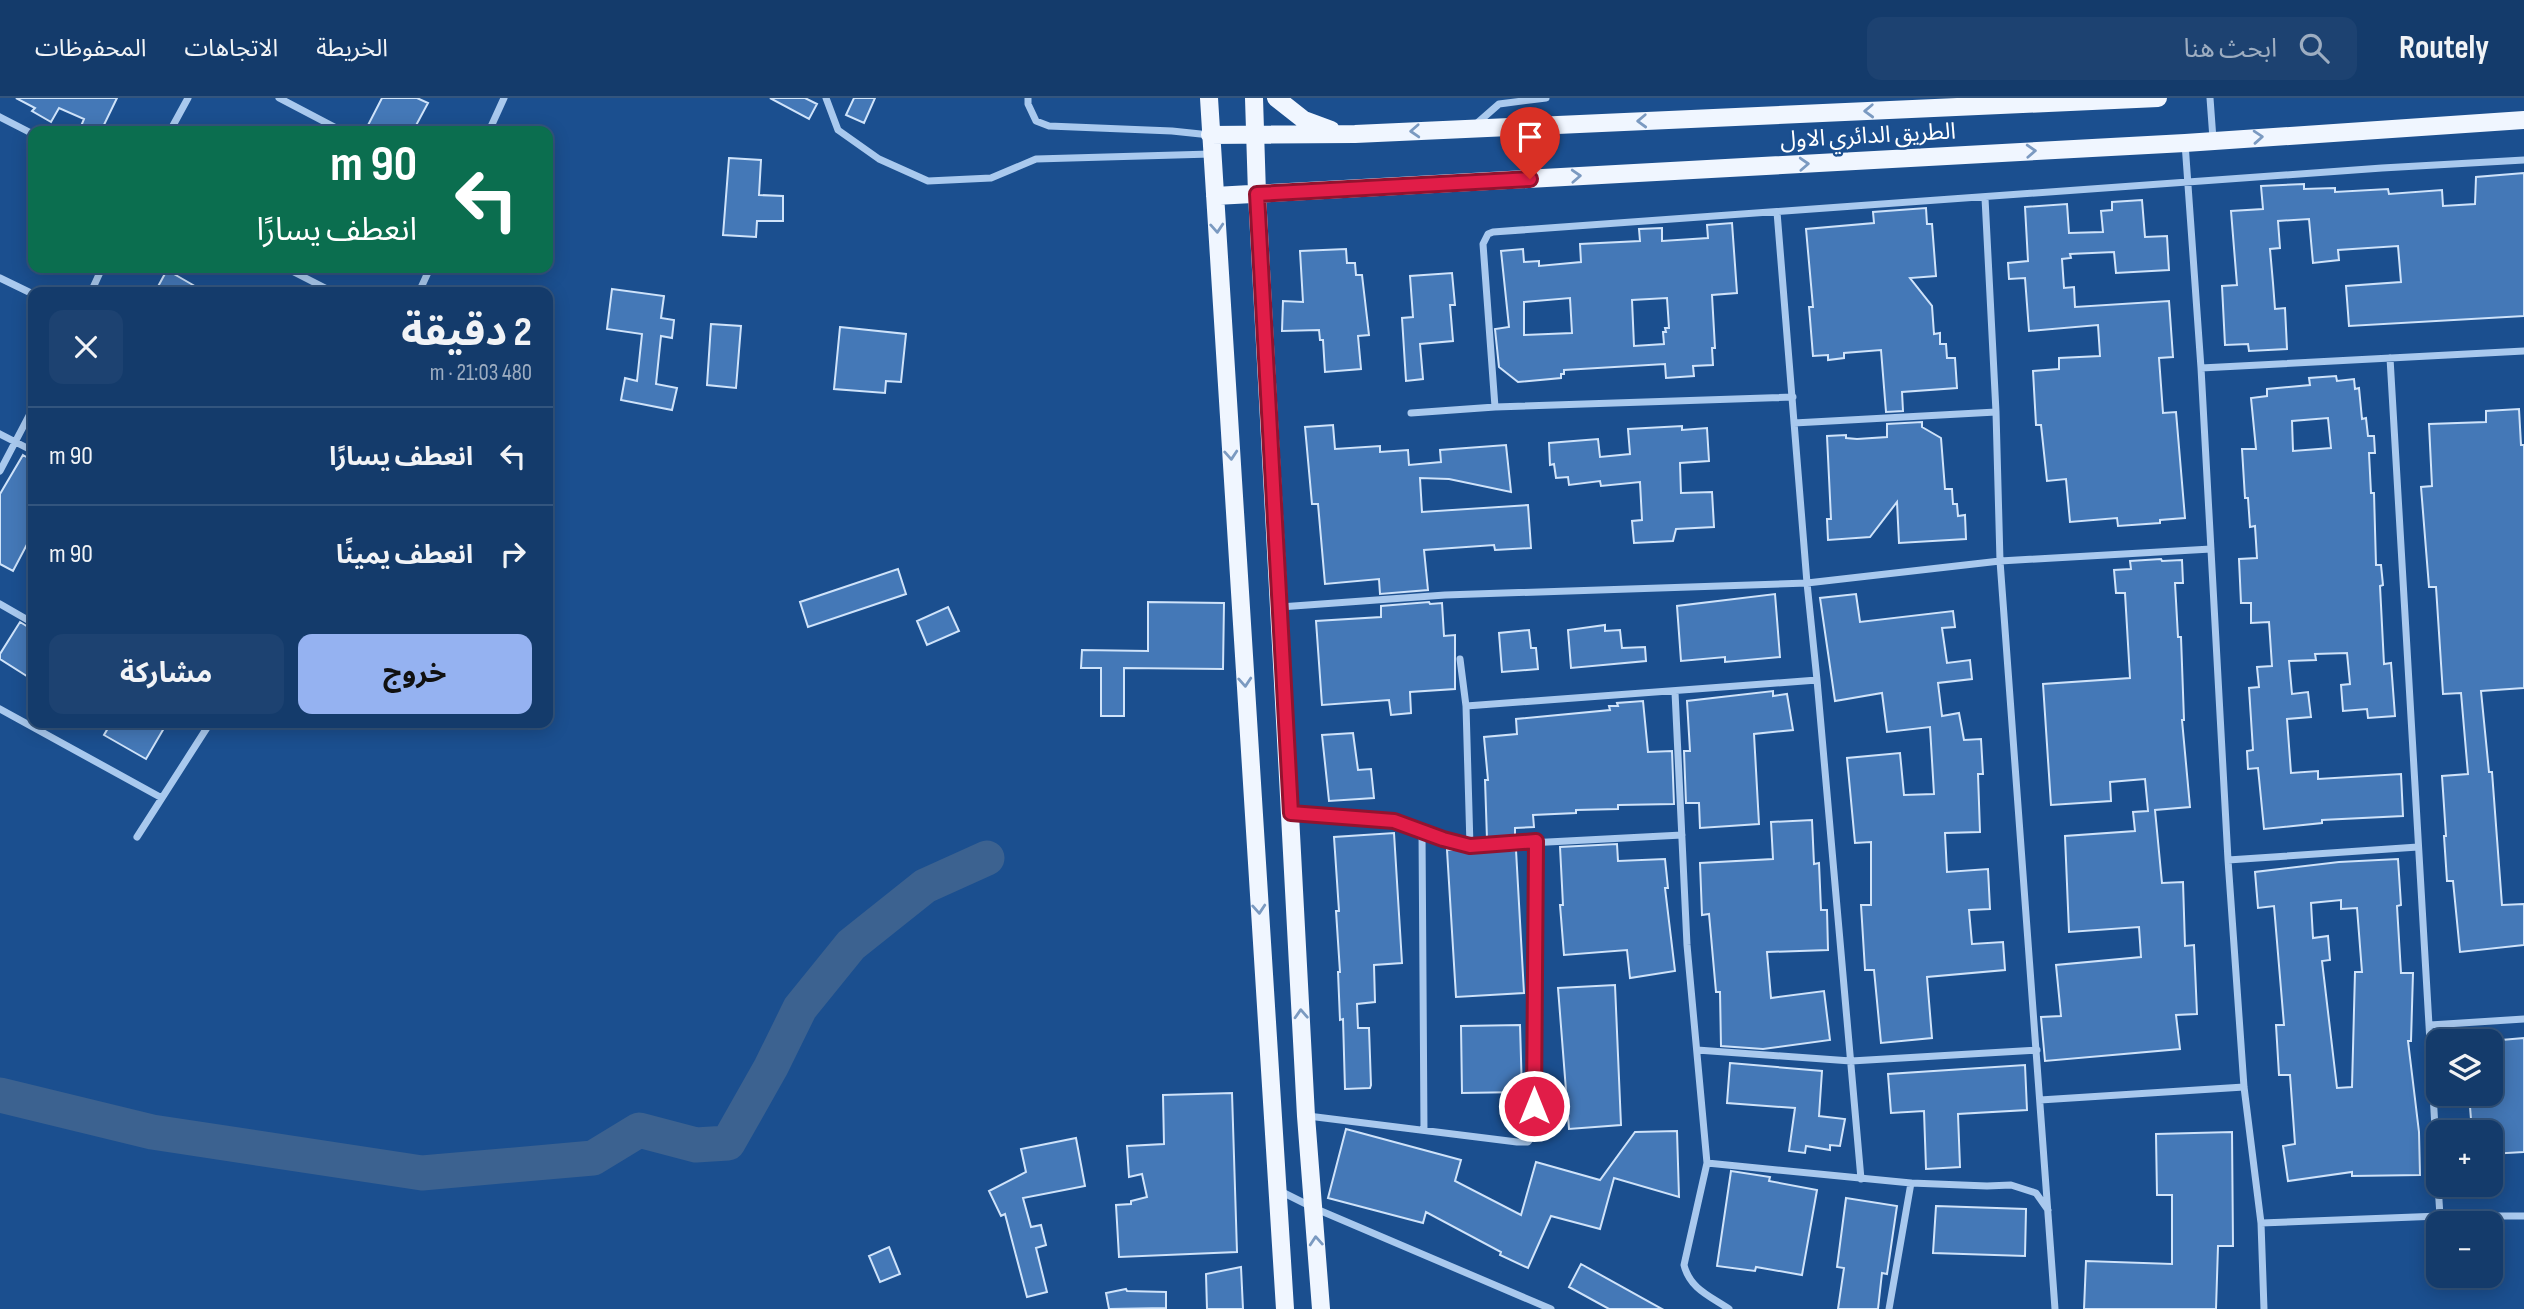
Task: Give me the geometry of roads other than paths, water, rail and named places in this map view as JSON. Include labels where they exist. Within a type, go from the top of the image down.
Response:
[{"type":"main road","points":[[1209,98],[1285,1309]]},
{"type":"main road","points":[[1254,98],[1306,1116],[1321,1309]]},
{"type":"main road","points":[[1276,98],[1289,110],[1320,128],[1355,134]]},
{"type":"main road","name":"الطريق الدائري الاول","points":[[1210,135],[1355,134],[2158,98]]},
{"type":"main road","name":"الطريق الدائري الاول","points":[[1215,196],[2185,143],[2524,120]]},
{"type":"street","points":[[173,126],[188,98]]},
{"type":"street","points":[[279,98],[332,126]]},
{"type":"street","points":[[491,126],[504,98]]},
{"type":"street","points":[[826,98],[838,130],[879,159],[928,181],[991,178],[1035,159],[1212,154]]},
{"type":"street","points":[[1028,98],[1036,121],[1049,125],[1210,135]]},
{"type":"street","points":[[1472,128],[1499,104],[1546,98]]},
{"type":"street","points":[[2210,98],[2213,140]]},
{"type":"street","points":[[0,117],[28,131]]},
{"type":"street","points":[[2185,143],[2201,368],[2228,860],[2244,1087],[2261,1223],[2264,1309]]},
{"type":"street","points":[[1495,407],[1483,244],[1488,234],[1498,231],[2524,160]]},
{"type":"street","points":[[1985,198],[1996,412],[2000,561],[2055,1309]]},
{"type":"street","points":[[1777,212],[1807,583],[1861,1179]]},
{"type":"street","points":[[296,273],[323,287]]},
{"type":"street","points":[[0,278],[28,292]]},
{"type":"street","points":[[2201,368],[2524,351]]},
{"type":"street","points":[[2389,358],[2435,1120]]},
{"type":"street","points":[[1411,413],[1495,407],[1793,397]]},
{"type":"street","points":[[1794,423],[1996,412]]},
{"type":"street","points":[[0,471],[28,418]]},
{"type":"street","points":[[0,434],[28,448]]},
{"type":"street","points":[[1280,607],[1445,596],[1807,583],[2000,561],[2211,549]]},
{"type":"street","points":[[0,604],[28,620]]},
{"type":"street","points":[[1460,659],[1466,706],[1470,846]]},
{"type":"street","points":[[1466,706],[1817,680]]},
{"type":"street","points":[[1675,692],[1687,945],[1707,1163],[1684,1265],[1692,1286],[1729,1309]]},
{"type":"street","points":[[0,709],[28,724]]},
{"type":"street","points":[[35,728],[160,797]]},
{"type":"street","points":[[137,837],[160,797],[207,728]]},
{"type":"street","points":[[1291,813],[1394,821],[1470,846],[1682,835]]},
{"type":"street","points":[[1422,831],[1424,1130]]},
{"type":"street","points":[[1306,1116],[1528,1142],[1534,1134],[1536,841]]},
{"type":"street","points":[[2228,860],[2418,847]]},
{"type":"street","points":[[2430,1025],[2524,1019]]},
{"type":"street","points":[[1697,1050],[1851,1061],[2037,1050]]},
{"type":"street","points":[[2040,1100],[2244,1087]]},
{"type":"street","points":[[1707,1163],[1911,1183],[2011,1185],[2036,1193],[2048,1210]]},
{"type":"street","points":[[1889,1309],[1911,1183]]},
{"type":"street","points":[[1277,1189],[1314,1208],[1551,1309]]},
{"type":"street","points":[[2503,1216],[2524,1216]]},
{"type":"street","points":[[2261,1223],[2426,1217]]},
{"type":"waterway","points":[[0,1095],[152,1132],[422,1173],[593,1158],[639,1130],[696,1145],[728,1143],[771,1067],[800,1008],[851,945],[925,886],[987,858]]}]
